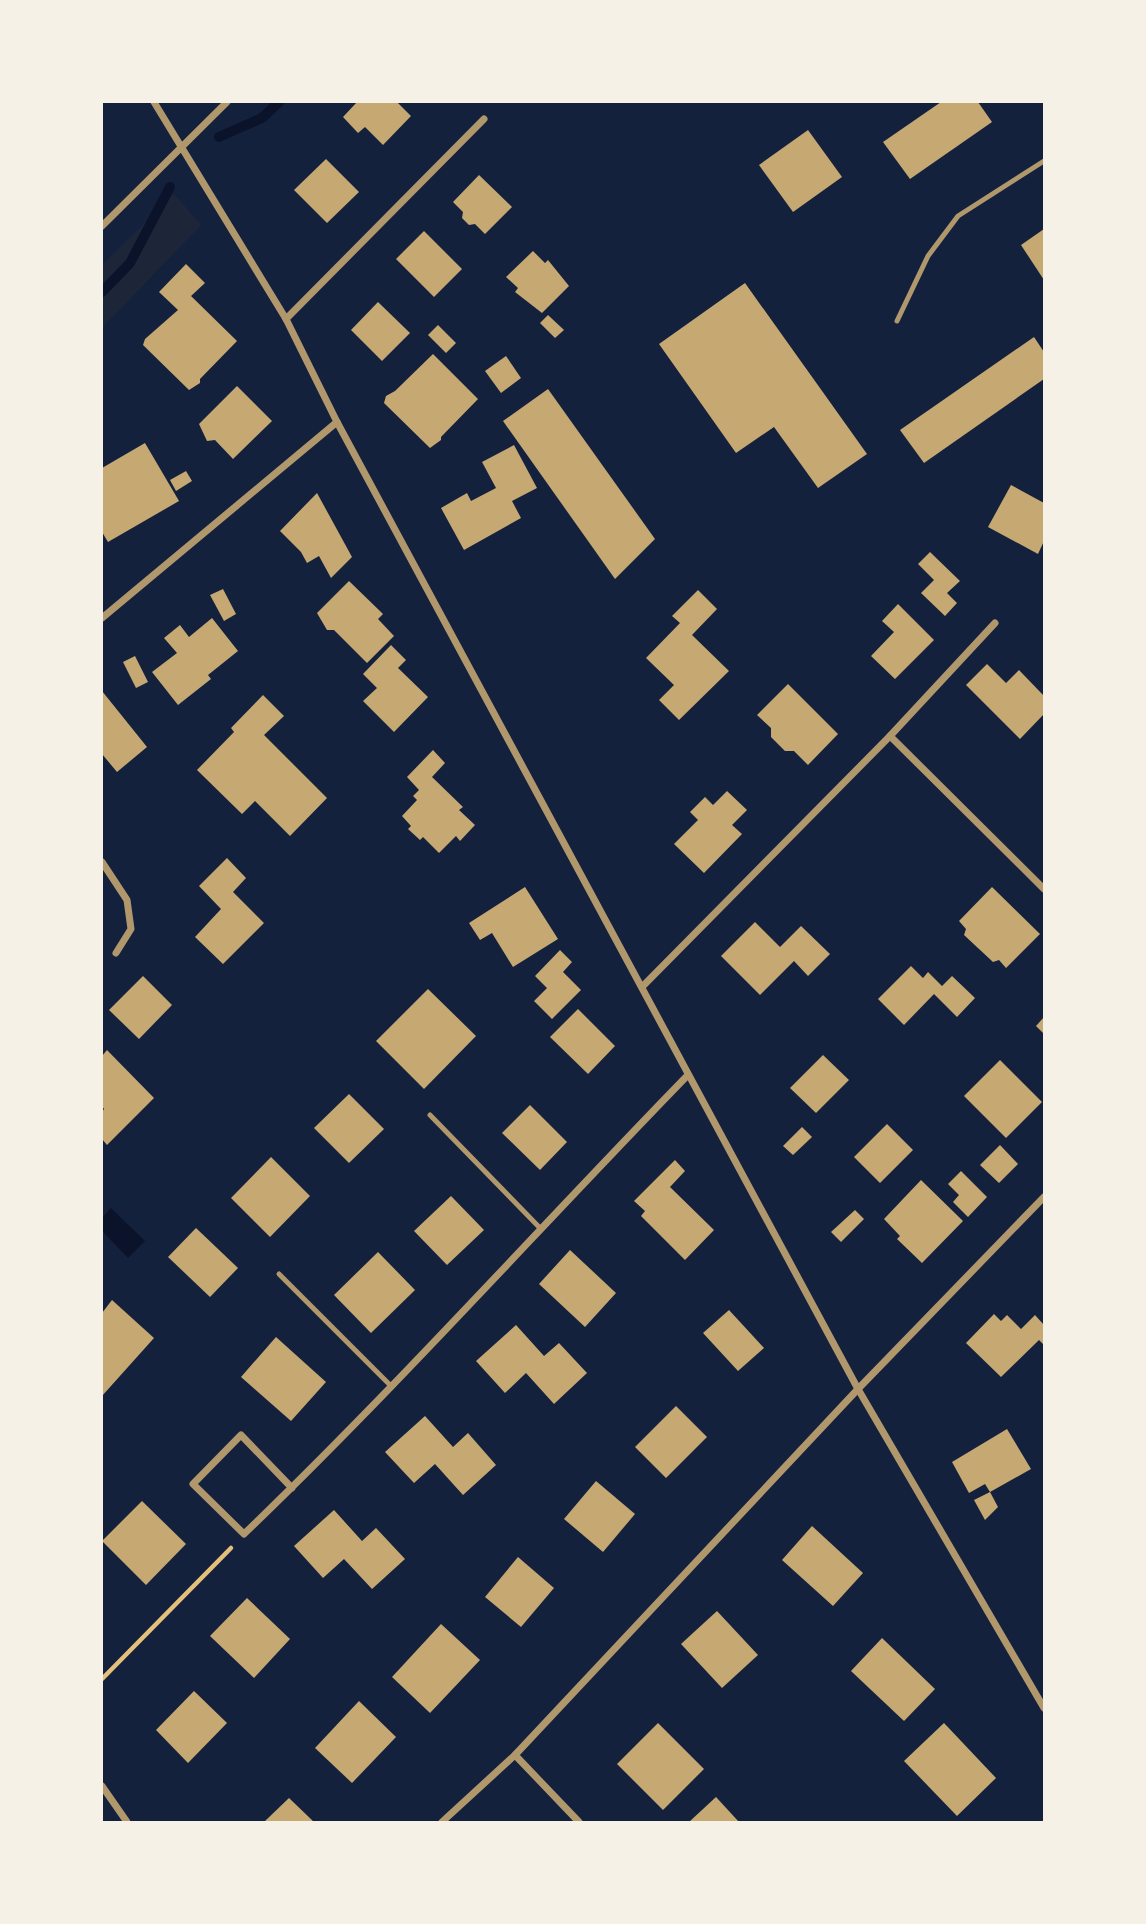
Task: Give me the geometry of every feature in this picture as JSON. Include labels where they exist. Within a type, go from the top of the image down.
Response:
[{"type":"street","points":[[154,102],[183,145],[286,319],[337,422],[858,1389],[1045,1708]]},
{"type":"street","points":[[102,226],[227,102]]},
{"type":"street","points":[[286,319],[484,119]]},
{"type":"street","points":[[102,618],[337,422]]},
{"type":"street","points":[[642,987],[890,736],[995,623]]},
{"type":"street","points":[[890,736],[1045,889]]},
{"type":"street","points":[[102,862],[127,900],[131,929],[116,953]]},
{"type":"street","points":[[292,1488],[241,1435],[193,1484],[244,1534],[292,1488],[392,1387],[539,1227],[687,1076]]},
{"type":"street","points":[[442,1822],[515,1755],[858,1389],[1045,1197]]},
{"type":"street","points":[[515,1755],[579,1822]]},
{"type":"street","points":[[102,1786],[127,1822]]},
{"type":"lane","points":[[897,321],[928,256],[958,216],[1045,161]]},
{"type":"lane","points":[[430,1115],[539,1227]]},
{"type":"lane","points":[[279,1275],[392,1387]]},
{"type":"path","points":[[102,1679],[244,1534]]},
{"type":"shaded area","points":[[174,194],[201,225],[102,328],[102,265]]},
{"type":"shaded area","points":[[111,1208],[145,1241],[128,1258],[102,1231],[102,1218]]},
{"type":"building","points":[[357,102],[397,102],[411,116],[383,145],[365,127],[358,133],[343,117]]},
{"type":"building","points":[[941,102],[978,102],[992,122],[910,179],[883,142]]},
{"type":"building","points":[[808,130],[842,177],[793,212],[759,165]]},
{"type":"building","points":[[326,159],[359,192],[327,223],[294,190]]},
{"type":"building","points":[[479,175],[512,207],[485,234],[475,224],[469,225],[462,218],[463,212],[453,202]]},
{"type":"building","points":[[1044,229],[1044,280],[1021,245]]},
{"type":"building","points":[[424,231],[462,269],[434,297],[396,259]]},
{"type":"building","points":[[533,251],[545,263],[548,260],[569,286],[542,313],[515,292],[518,288],[506,277]]},
{"type":"building","points":[[186,264],[205,283],[191,296],[237,341],[200,379],[200,383],[189,390],[143,345],[145,339],[178,310],[159,292]]},
{"type":"building","points":[[745,283],[867,454],[818,488],[774,427],[736,453],[659,344]]},
{"type":"building","points":[[378,302],[410,333],[382,361],[351,330]]},
{"type":"building","points":[[548,315],[564,330],[555,338],[540,323]]},
{"type":"building","points":[[438,325],[456,343],[446,353],[428,335]]},
{"type":"building","points":[[1034,337],[1044,352],[1044,379],[924,463],[900,430]]},
{"type":"building","points":[[433,354],[478,399],[441,440],[430,448],[384,403],[386,396],[395,391]]},
{"type":"building","points":[[506,356],[521,378],[501,393],[485,371]]},
{"type":"building","points":[[237,386],[272,421],[233,459],[215,440],[207,441],[199,424]]},
{"type":"building","points":[[548,389],[655,539],[615,579],[503,421]]},
{"type":"building","points":[[145,443],[179,501],[108,542],[102,532],[102,468]]},
{"type":"building","points":[[514,445],[537,488],[512,501],[521,518],[464,550],[441,508],[467,493],[471,501],[496,488],[482,462]]},
{"type":"building","points":[[186,471],[192,481],[176,491],[170,480]]},
{"type":"building","points":[[1011,485],[1044,503],[1044,541],[1038,554],[988,527]]},
{"type":"building","points":[[317,493],[352,557],[331,578],[319,556],[307,563],[301,552],[280,531]]},
{"type":"building","points":[[930,552],[960,581],[947,593],[957,603],[945,616],[921,593],[934,580],[918,564]]},
{"type":"building","points":[[349,581],[383,614],[378,619],[394,636],[367,663],[334,630],[327,630],[317,613]]},
{"type":"building","points":[[223,589],[236,614],[224,621],[210,595]]},
{"type":"building","points":[[698,590],[717,609],[692,635],[729,671],[679,720],[659,700],[674,685],[646,658],[680,623],[672,616]]},
{"type":"building","points":[[898,604],[934,640],[895,679],[871,656],[894,632],[882,621]]},
{"type":"building","points":[[212,618],[238,651],[208,675],[211,679],[178,705],[152,672],[177,653],[164,638],[180,625],[189,637]]},
{"type":"building","points":[[391,645],[406,660],[398,668],[428,697],[394,732],[363,701],[377,688],[363,674]]},
{"type":"building","points":[[135,656],[148,682],[136,688],[123,662]]},
{"type":"building","points":[[987,664],[1006,683],[1019,670],[1044,696],[1044,714],[1020,739],[966,685]]},
{"type":"building","points":[[788,684],[838,734],[808,765],[794,751],[785,751],[771,737],[771,728],[757,715]]},
{"type":"building","points":[[102,691],[147,747],[117,772],[102,754]]},
{"type":"building","points":[[263,695],[284,716],[264,735],[327,798],[290,836],[255,801],[242,814],[197,770],[234,732],[231,728]]},
{"type":"building","points":[[433,750],[445,763],[432,777],[463,807],[459,810],[475,825],[460,841],[456,836],[439,853],[423,837],[420,840],[408,829],[411,826],[402,816],[417,800],[413,796],[419,790],[407,777]]},
{"type":"building","points":[[727,791],[747,810],[732,825],[742,834],[704,873],[674,844],[698,820],[690,812],[705,797],[713,805]]},
{"type":"building","points":[[227,858],[246,878],[233,892],[264,923],[223,964],[195,937],[221,909],[199,886]]},
{"type":"building","points":[[525,887],[558,939],[513,967],[492,933],[480,940],[469,923]]},
{"type":"building","points":[[992,887],[1040,934],[1006,968],[999,960],[993,962],[964,935],[966,929],[959,921]]},
{"type":"building","points":[[755,922],[780,947],[801,926],[830,954],[808,976],[794,961],[760,995],[721,956]]},
{"type":"building","points":[[560,950],[572,962],[563,972],[581,990],[552,1019],[534,1001],[547,988],[535,976]]},
{"type":"building","points":[[911,966],[923,978],[928,972],[942,986],[952,976],[975,998],[957,1017],[934,994],[904,1025],[878,999]]},
{"type":"building","points":[[143,976],[172,1005],[139,1039],[109,1010]]},
{"type":"building","points":[[428,989],[476,1036],[424,1089],[376,1041]]},
{"type":"building","points":[[578,1009],[615,1046],[588,1074],[550,1037]]},
{"type":"building","points":[[1044,1017],[1044,1034],[1036,1026]]},
{"type":"building","points":[[107,1050],[154,1098],[107,1145],[102,1139],[102,1056]]},
{"type":"building","points":[[823,1055],[849,1080],[816,1113],[790,1088]]},
{"type":"building","points":[[1000,1060],[1042,1102],[1006,1138],[964,1096]]},
{"type":"building","points":[[349,1094],[384,1129],[349,1163],[314,1128]]},
{"type":"building","points":[[530,1105],[567,1142],[540,1170],[502,1133]]},
{"type":"building","points":[[887,1124],[913,1150],[880,1183],[854,1157]]},
{"type":"building","points":[[802,1127],[812,1137],[793,1155],[783,1146]]},
{"type":"building","points":[[1000,1145],[1018,1164],[999,1183],[980,1165]]},
{"type":"building","points":[[271,1157],[310,1196],[270,1237],[231,1198]]},
{"type":"building","points":[[675,1160],[685,1171],[670,1187],[714,1230],[685,1260],[641,1216],[645,1211],[634,1201]]},
{"type":"building","points":[[961,1171],[987,1197],[968,1217],[953,1202],[959,1195],[948,1184]]},
{"type":"building","points":[[921,1180],[963,1221],[922,1263],[897,1239],[900,1236],[884,1219]]},
{"type":"building","points":[[451,1196],[484,1230],[447,1265],[414,1231]]},
{"type":"building","points":[[855,1210],[864,1219],[841,1242],[831,1232]]},
{"type":"building","points":[[196,1228],[238,1268],[210,1297],[168,1257]]},
{"type":"building","points":[[570,1250],[616,1293],[585,1327],[539,1284]]},
{"type":"building","points":[[378,1252],[415,1290],[371,1333],[334,1295]]},
{"type":"building","points":[[112,1300],[154,1338],[102,1396],[102,1313]]},
{"type":"building","points":[[729,1310],[764,1348],[738,1371],[703,1333]]},
{"type":"building","points":[[994,1314],[1001,1321],[1007,1315],[1021,1329],[1035,1315],[1044,1325],[1044,1345],[1039,1340],[1001,1377],[966,1343]]},
{"type":"building","points":[[516,1325],[544,1356],[559,1343],[587,1373],[554,1404],[526,1373],[505,1393],[476,1361]]},
{"type":"building","points":[[276,1337],[326,1382],[291,1421],[241,1377]]},
{"type":"building","points":[[676,1406],[707,1437],[666,1478],[635,1447]]},
{"type":"building","points":[[425,1416],[453,1447],[468,1433],[496,1465],[463,1495],[435,1464],[414,1483],[385,1452]]},
{"type":"building","points":[[1007,1429],[1031,1469],[990,1492],[985,1484],[969,1493],[952,1462]]},
{"type":"building","points":[[596,1481],[635,1514],[603,1552],[564,1519]]},
{"type":"building","points":[[990,1492],[998,1507],[985,1520],[974,1500]]},
{"type":"building","points":[[142,1501],[186,1544],[146,1585],[102,1541]]},
{"type":"building","points":[[334,1510],[362,1541],[376,1528],[405,1559],[372,1589],[344,1559],[323,1578],[294,1546]]},
{"type":"building","points":[[812,1526],[863,1573],[833,1606],[782,1560]]},
{"type":"building","points":[[518,1557],[554,1588],[521,1627],[485,1597]]},
{"type":"building","points":[[247,1598],[290,1639],[254,1678],[210,1636]]},
{"type":"building","points":[[717,1611],[758,1655],[722,1688],[681,1644]]},
{"type":"building","points":[[441,1624],[480,1660],[430,1713],[392,1677]]},
{"type":"building","points":[[882,1638],[935,1689],[904,1721],[851,1671]]},
{"type":"building","points":[[194,1691],[227,1723],[188,1763],[156,1730]]},
{"type":"building","points":[[359,1701],[396,1737],[352,1783],[315,1748]]},
{"type":"building","points":[[658,1723],[704,1769],[663,1810],[617,1764]]},
{"type":"building","points":[[944,1723],[996,1778],[957,1816],[904,1761]]},
{"type":"building","points":[[716,1797],[739,1822],[689,1822]]},
{"type":"building","points":[[289,1798],[314,1822],[264,1822]]},
{"type":"waterway","points":[[219,137],[262,118],[279,102]]},
{"type":"waterway","points":[[102,292],[130,263],[170,187]]}]
